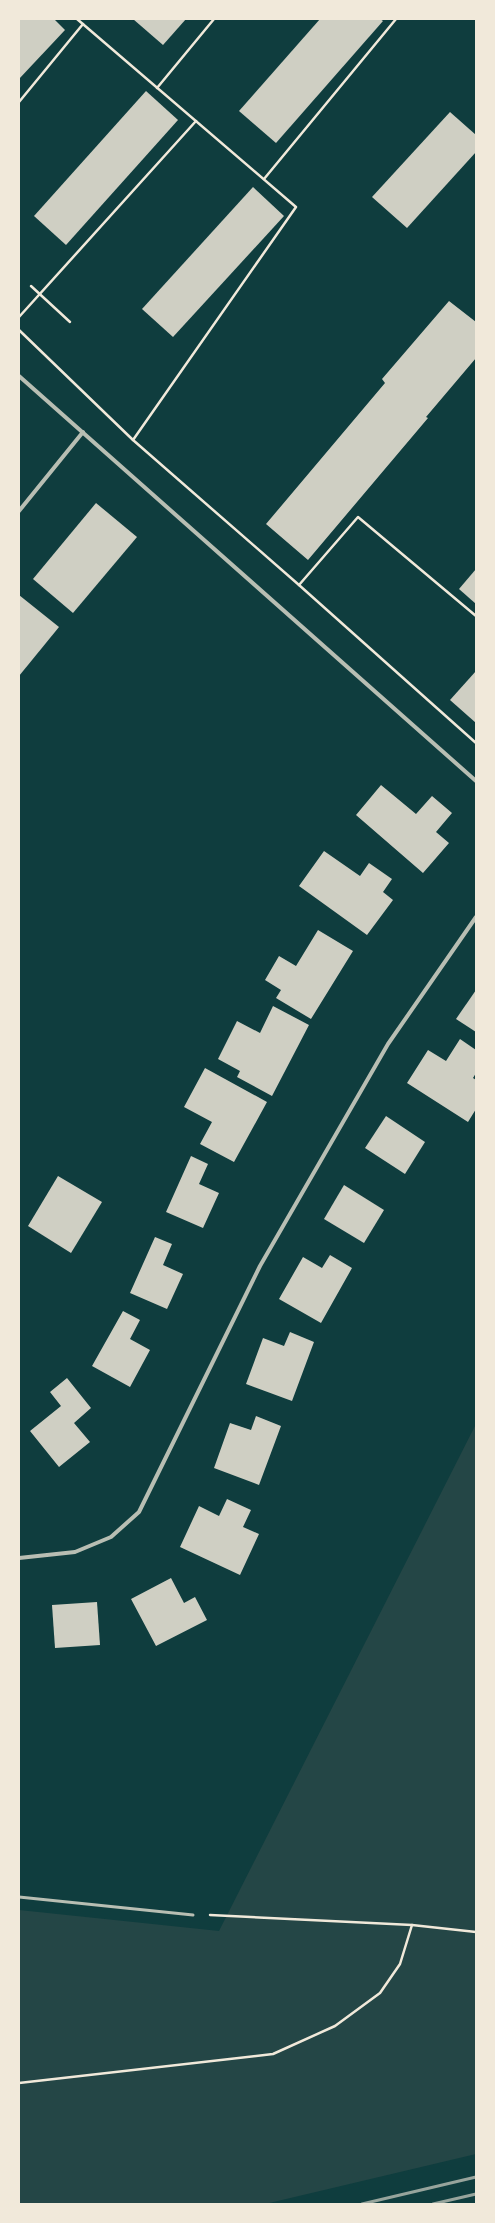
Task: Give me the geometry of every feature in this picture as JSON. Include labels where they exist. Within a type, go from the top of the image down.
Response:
[{"type":"street","points":[[19,376],[276,606],[476,781]]},
{"type":"street","points":[[19,511],[83,432]]},
{"type":"street","points":[[19,1558],[75,1552],[112,1537],[139,1512],[260,1266],[388,1044],[476,917]]},
{"type":"lane","points":[[19,1897],[193,1915]]},
{"type":"path","points":[[77,19],[296,207],[133,440]]},
{"type":"path","points":[[157,88],[214,19]]},
{"type":"path","points":[[264,179],[396,19]]},
{"type":"path","points":[[19,102],[82,24]]},
{"type":"path","points":[[19,318],[196,121]]},
{"type":"path","points":[[31,286],[70,322]]},
{"type":"path","points":[[19,330],[133,440],[299,585],[476,743]]},
{"type":"path","points":[[299,585],[358,516],[476,616]]},
{"type":"path","points":[[193,1915],[412,1925],[476,1932]]},
{"type":"path","points":[[19,2083],[274,2054],[335,2026],[380,1993],[400,1964],[412,1925]]},
{"type":"shaded area","points":[[476,1424],[476,2154],[265,2204],[19,2204],[19,1910],[219,1931]]},
{"type":"building","points":[[19,19],[54,19],[65,30],[19,79]]},
{"type":"building","points":[[133,19],[186,19],[163,45]]},
{"type":"building","points":[[320,19],[380,19],[383,21],[276,143],[239,111]]},
{"type":"building","points":[[146,91],[178,120],[66,245],[34,216]]},
{"type":"building","points":[[450,112],[476,135],[476,152],[407,228],[372,197]]},
{"type":"building","points":[[253,187],[284,216],[173,337],[142,309]]},
{"type":"building","points":[[449,301],[476,322],[476,358],[426,417],[428,418],[308,560],[266,524],[385,383],[382,379]]},
{"type":"building","points":[[96,503],[137,537],[73,613],[33,579]]},
{"type":"building","points":[[476,569],[476,604],[459,589]]},
{"type":"building","points":[[19,595],[59,627],[19,676]]},
{"type":"building","points":[[476,671],[476,723],[450,700]]},
{"type":"building","points":[[381,785],[416,814],[432,796],[452,813],[436,832],[449,843],[423,873],[356,815]]},
{"type":"building","points":[[324,851],[360,876],[369,863],[392,879],[383,892],[393,900],[367,935],[299,886]]},
{"type":"building","points":[[318,930],[353,951],[311,1019],[276,998],[281,990],[265,980],[279,956],[296,966]]},
{"type":"building","points":[[476,990],[476,1032],[456,1019]]},
{"type":"building","points":[[273,1006],[309,1025],[272,1096],[237,1077],[240,1071],[218,1059],[237,1021],[260,1033]]},
{"type":"building","points":[[460,1039],[476,1050],[476,1073],[473,1078],[476,1080],[476,1109],[468,1122],[407,1083],[428,1050],[446,1061]]},
{"type":"building","points":[[205,1068],[267,1102],[234,1162],[200,1144],[212,1122],[184,1107]]},
{"type":"building","points":[[386,1116],[425,1142],[405,1174],[365,1148]]},
{"type":"building","points":[[191,1156],[208,1164],[199,1184],[219,1193],[203,1228],[166,1212]]},
{"type":"building","points":[[58,1176],[102,1202],[71,1253],[28,1226]]},
{"type":"building","points":[[344,1185],[384,1210],[364,1243],[324,1219]]},
{"type":"building","points":[[155,1237],[172,1244],[163,1265],[183,1274],[167,1309],[130,1293]]},
{"type":"building","points":[[330,1255],[352,1268],[321,1323],[279,1299],[303,1257],[322,1268]]},
{"type":"building","points":[[123,1311],[140,1320],[130,1339],[150,1350],[130,1387],[92,1366]]},
{"type":"building","points":[[290,1332],[314,1342],[292,1401],[246,1384],[263,1338],[284,1346]]},
{"type":"building","points":[[67,1378],[91,1408],[74,1423],[90,1442],[59,1467],[30,1431],[61,1406],[50,1392]]},
{"type":"building","points":[[256,1416],[281,1426],[259,1485],[214,1468],[230,1423],[251,1430]]},
{"type":"building","points":[[227,1499],[251,1510],[243,1527],[259,1534],[240,1575],[180,1547],[199,1506],[219,1516]]},
{"type":"building","points":[[171,1578],[184,1603],[195,1597],[207,1620],[156,1646],[131,1599]]},
{"type":"building","points":[[97,1602],[100,1645],[55,1648],[52,1605]]},
{"type":"railway","points":[[362,2204],[476,2177]]},
{"type":"railway","points":[[433,2204],[476,2194]]}]
